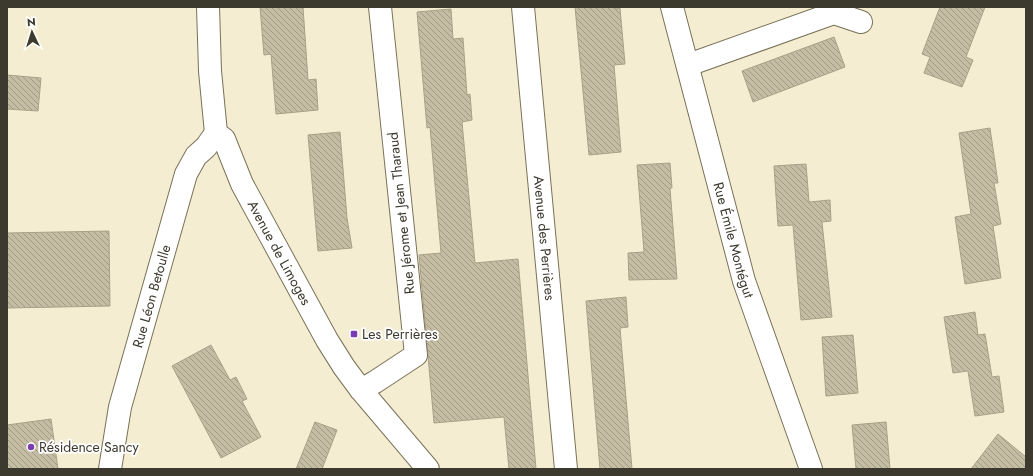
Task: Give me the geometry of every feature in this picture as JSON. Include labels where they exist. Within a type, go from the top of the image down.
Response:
[{"type":"street","points":[[208,7],[210,71],[216,133]]},
{"type":"street","name":"Rue Jérome et Jean Tharaud","points":[[361,390],[376,382],[416,355],[380,7]]},
{"type":"street","name":"Avenue des Perrières","points":[[523,7],[566,469]]},
{"type":"street","name":"Rue Émile Montégut","points":[[672,7],[744,281],[811,469]]},
{"type":"street","points":[[688,65],[834,13],[861,22]]},
{"type":"street","name":"Avenue de Limoges","points":[[216,133],[224,139],[242,184],[327,340],[344,367],[361,390],[428,469]]},
{"type":"street","name":"Rue Léon Betoulle","points":[[110,469],[120,407],[186,174],[196,156],[206,147],[216,133]]},
{"type":"building","points":[[260,7],[303,7],[308,80],[316,79],[318,110],[276,114],[271,54],[264,55]]},
{"type":"building","points":[[575,7],[620,8],[625,64],[614,65],[621,152],[589,155]]},
{"type":"building","points":[[940,7],[985,7],[966,57],[973,60],[962,87],[924,73],[930,57],[922,54]]},
{"type":"building","points":[[451,9],[453,39],[463,38],[467,95],[470,94],[472,120],[462,122],[475,263],[518,259],[536,469],[509,469],[504,417],[434,423],[419,255],[441,253],[430,127],[427,128],[417,12]]},
{"type":"building","points":[[834,37],[845,67],[753,102],[742,71]]},
{"type":"building","points":[[7,75],[41,78],[38,111],[7,109]]},
{"type":"building","points":[[990,128],[998,183],[994,183],[1001,224],[993,226],[1001,278],[965,284],[955,217],[971,214],[959,133]]},
{"type":"building","points":[[340,132],[347,218],[352,248],[318,251],[308,135]]},
{"type":"building","points":[[670,163],[672,188],[670,188],[677,279],[629,280],[628,253],[644,252],[637,165]]},
{"type":"building","points":[[806,164],[809,202],[830,200],[831,221],[822,222],[832,317],[801,320],[793,225],[778,226],[774,166]]},
{"type":"building","points":[[109,231],[110,306],[7,308],[7,233]]},
{"type":"building","points":[[626,297],[628,327],[620,328],[632,469],[600,469],[586,301]]},
{"type":"building","points":[[975,312],[978,335],[985,334],[992,377],[999,376],[1004,412],[975,416],[968,371],[953,373],[944,317]]},
{"type":"building","points":[[853,335],[858,393],[826,396],[822,337]]},
{"type":"building","points":[[211,345],[230,380],[236,377],[247,399],[242,401],[261,437],[221,458],[172,366]]},
{"type":"building","name":"Résidence Sancy","points":[[51,419],[58,469],[7,469],[7,425]]},
{"type":"building","points":[[315,422],[337,430],[322,469],[296,469]]},
{"type":"building","points":[[886,422],[890,469],[856,469],[852,425]]},
{"type":"building","points":[[998,434],[1026,457],[1026,469],[971,469]]},
{"type":"place","name":"Les Perrières","points":[[354,334]]},
{"type":"place","name":"Résidence Sancy","points":[[31,447]]}]
